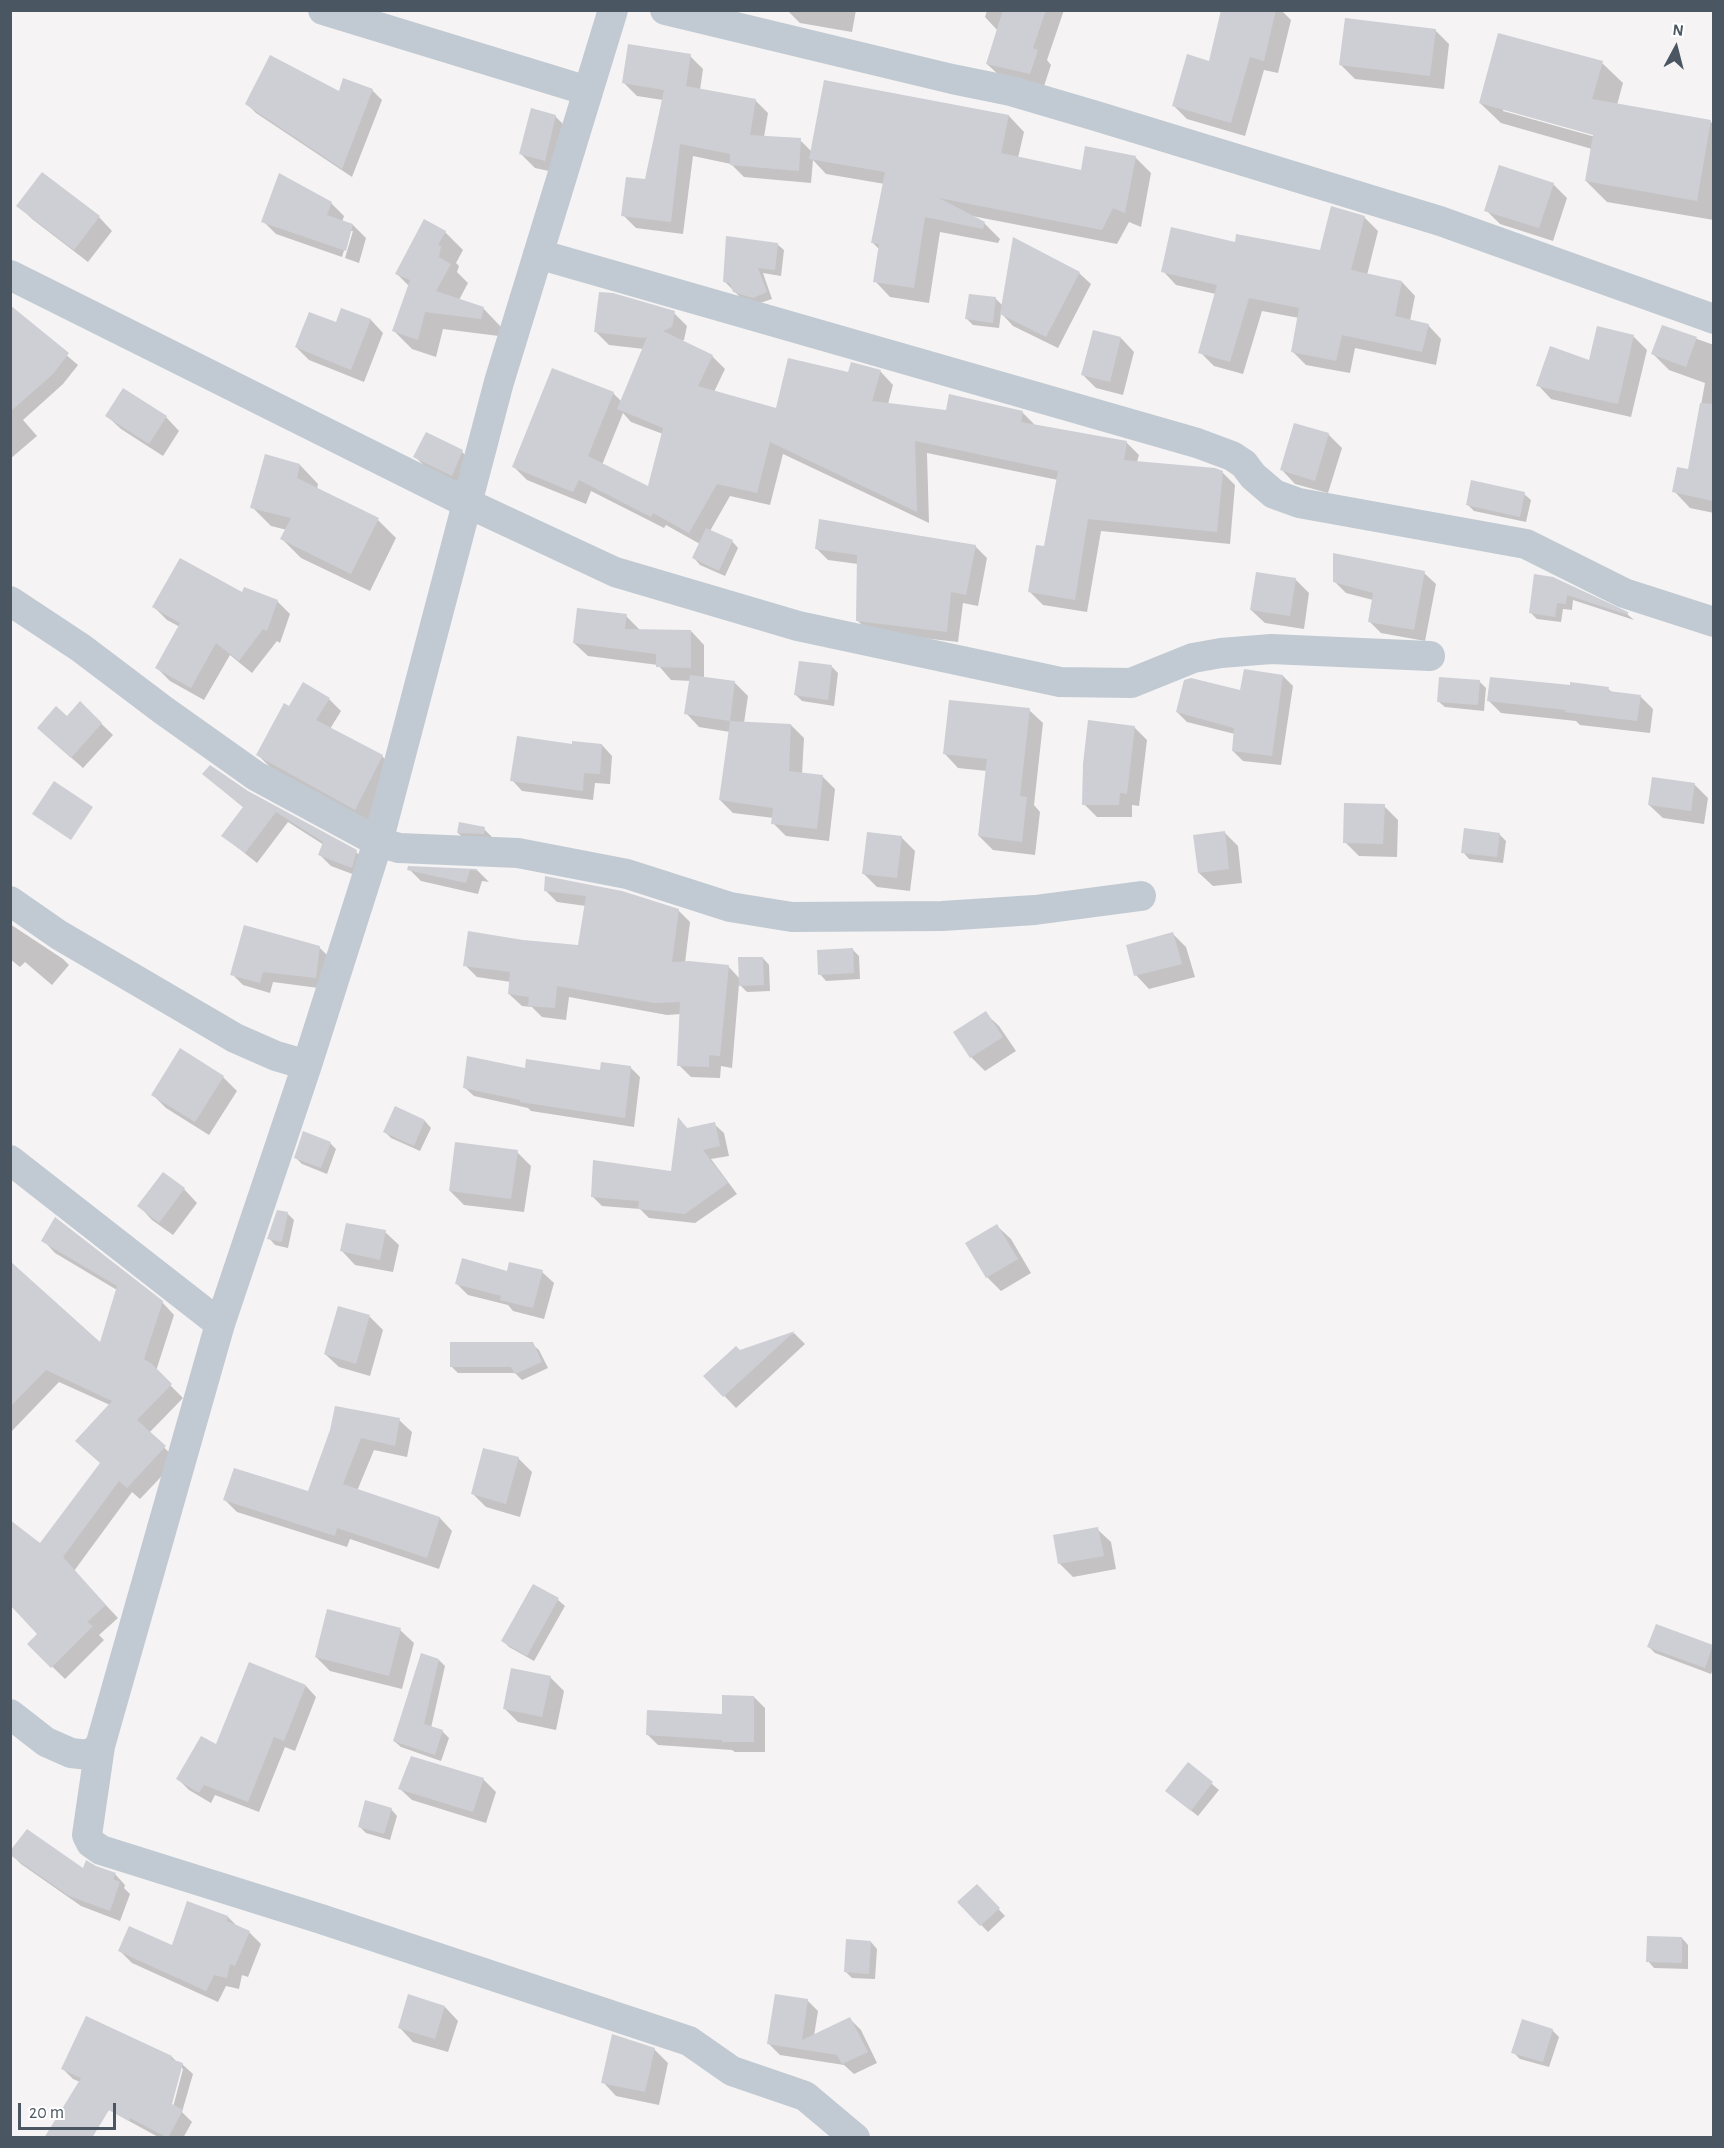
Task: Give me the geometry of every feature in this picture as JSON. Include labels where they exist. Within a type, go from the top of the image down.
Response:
[{"type":"street","points":[[323,10],[588,91]]},
{"type":"street","points":[[614,10],[499,382],[378,842],[307,1065],[220,1324],[100,1746],[87,1829],[91,1843],[101,1850],[321,1919],[689,2041],[732,2072],[804,2096],[855,2138]]},
{"type":"street","points":[[664,10],[1011,91],[1086,113],[1440,221],[1713,319]]},
{"type":"street","points":[[538,254],[1197,443],[1232,456],[1244,464],[1253,476],[1274,494],[1299,503],[1526,544],[1624,593],[1713,622]]},
{"type":"street","points":[[10,275],[467,503],[615,572],[798,626],[1060,682],[1131,682],[1192,658],[1270,649],[1430,656]]},
{"type":"street","points":[[10,602],[81,648],[256,776],[378,842],[399,848],[478,850],[528,855],[627,874],[730,906],[792,917],[942,916],[1023,911],[1140,896]]},
{"type":"street","points":[[10,901],[59,935],[235,1038],[276,1056],[307,1065]]},
{"type":"street","points":[[10,1160],[220,1324]]},
{"type":"street","points":[[10,1714],[46,1742],[71,1753],[88,1755],[100,1746]]},
{"type":"building","points":[[1003,10],[1046,10],[1033,48],[1038,50],[1030,74],[986,64]]},
{"type":"building","points":[[1221,10],[1276,10],[1264,61],[1250,57],[1231,123],[1172,106],[1187,54],[1209,61]]},
{"type":"building","points":[[1345,18],[1436,29],[1430,76],[1339,65]]},
{"type":"building","points":[[1498,33],[1603,61],[1592,99],[1711,120],[1697,201],[1585,181],[1593,135],[1479,103]]},
{"type":"building","points":[[628,44],[691,54],[686,86],[756,99],[750,135],[801,138],[799,171],[730,165],[730,154],[680,144],[671,222],[621,216],[626,177],[645,179],[664,90],[622,83]]},
{"type":"building","points":[[270,55],[339,91],[343,78],[373,89],[342,169],[245,104]]},
{"type":"building","points":[[824,80],[1009,115],[1001,153],[1081,170],[1085,146],[1136,156],[1125,213],[1113,208],[1102,230],[939,198],[985,222],[983,229],[925,217],[914,288],[873,282],[879,244],[871,243],[885,172],[809,159]]},
{"type":"building","points":[[531,108],[556,115],[545,161],[519,154]]},
{"type":"building","points":[[1499,165],[1554,183],[1539,228],[1484,211]]},
{"type":"building","points":[[42,172],[100,216],[74,250],[16,206]]},
{"type":"building","points":[[279,173],[332,202],[327,215],[353,224],[346,251],[261,222]]},
{"type":"building","points":[[1331,206],[1365,216],[1351,270],[1402,281],[1395,316],[1429,324],[1422,352],[1342,335],[1336,361],[1291,352],[1299,308],[1249,298],[1230,362],[1198,353],[1217,285],[1161,272],[1171,227],[1235,242],[1236,234],[1320,250]]},
{"type":"building","points":[[424,219],[446,231],[438,245],[441,246],[439,257],[451,264],[436,291],[484,307],[481,319],[425,312],[418,340],[392,331],[410,280],[395,274]]},
{"type":"building","points":[[726,236],[778,243],[775,270],[758,268],[767,292],[753,298],[733,292],[730,283],[723,282]]},
{"type":"building","points":[[1013,237],[1080,272],[1046,337],[1000,314]]},
{"type":"building","points":[[599,292],[613,293],[675,311],[672,327],[663,331],[713,355],[698,386],[776,408],[788,358],[848,372],[851,362],[881,370],[872,401],[946,410],[949,394],[1023,411],[1021,422],[1127,441],[1124,460],[1215,468],[1223,471],[1217,532],[1088,519],[1075,600],[1028,592],[1036,545],[1044,546],[1058,471],[915,441],[917,512],[770,442],[757,493],[717,484],[689,533],[653,513],[651,517],[579,480],[573,492],[512,467],[552,368],[614,392],[588,456],[648,486],[663,428],[617,409],[647,337],[594,332]]},
{"type":"building","points":[[969,294],[996,297],[993,323],[965,319]]},
{"type":"building","points":[[10,305],[69,353],[53,374],[10,412]]},
{"type":"building","points":[[341,308],[371,319],[351,370],[295,347],[309,312],[336,322]]},
{"type":"building","points":[[1662,325],[1697,337],[1686,367],[1651,354]]},
{"type":"building","points":[[1597,326],[1634,335],[1618,404],[1536,386],[1550,346],[1589,360]]},
{"type":"building","points":[[1093,330],[1121,337],[1110,382],[1081,375]]},
{"type":"building","points":[[123,388],[167,416],[149,444],[105,416]]},
{"type":"building","points":[[1700,403],[1713,404],[1713,501],[1672,492],[1677,467],[1688,469]]},
{"type":"building","points":[[1294,423],[1329,433],[1315,481],[1280,470]]},
{"type":"building","points":[[426,432],[463,450],[452,476],[413,457]]},
{"type":"building","points":[[265,454],[300,464],[297,478],[379,518],[351,574],[280,539],[291,518],[250,508]]},
{"type":"building","points":[[1471,480],[1525,492],[1520,517],[1466,505]]},
{"type":"building","points":[[819,519],[976,545],[966,595],[951,592],[947,632],[856,621],[857,555],[815,549]]},
{"type":"building","points":[[706,528],[733,540],[719,571],[692,558]]},
{"type":"building","points":[[1333,553],[1425,571],[1414,630],[1368,622],[1373,593],[1333,582]]},
{"type":"building","points":[[180,558],[242,592],[244,587],[278,600],[267,631],[263,629],[239,661],[216,643],[191,688],[155,668],[180,623],[152,607]]},
{"type":"building","points":[[1256,572],[1296,578],[1290,616],[1250,610]]},
{"type":"building","points":[[1534,574],[1553,577],[1628,612],[1628,615],[1567,595],[1566,604],[1557,603],[1555,617],[1529,613]]},
{"type":"building","points":[[577,608],[627,614],[625,629],[691,630],[691,668],[656,667],[656,654],[573,643]]},
{"type":"building","points":[[799,661],[832,665],[828,700],[794,695]]},
{"type":"building","points":[[1244,669],[1283,675],[1272,756],[1232,751],[1234,728],[1176,712],[1184,680],[1191,678],[1240,690]]},
{"type":"building","points":[[690,675],[735,681],[730,721],[684,714]]},
{"type":"building","points":[[1439,677],[1480,680],[1478,705],[1437,702]]},
{"type":"building","points":[[1490,677],[1570,685],[1570,682],[1609,687],[1608,691],[1641,695],[1637,721],[1487,701]]},
{"type":"building","points":[[303,682],[330,698],[316,720],[383,755],[355,810],[256,755],[284,703],[289,706]]},
{"type":"building","points":[[949,700],[1030,708],[1020,796],[1027,797],[1022,842],[978,836],[987,759],[943,754]]},
{"type":"building","points":[[80,701],[102,723],[71,758],[37,728],[56,706],[67,716]]},
{"type":"building","points":[[1088,720],[1135,726],[1127,794],[1120,793],[1119,805],[1082,805],[1083,764]]},
{"type":"building","points":[[730,721],[791,724],[789,771],[823,775],[817,829],[771,824],[773,808],[719,800]]},
{"type":"building","points":[[517,736],[572,744],[572,741],[602,744],[600,774],[584,773],[583,791],[510,781]]},
{"type":"building","points":[[210,765],[248,791],[357,850],[352,868],[318,855],[323,842],[276,812],[245,853],[221,836],[243,807],[202,774]]},
{"type":"building","points":[[1652,777],[1695,783],[1691,811],[1648,805]]},
{"type":"building","points":[[54,781],[93,807],[71,840],[32,814]]},
{"type":"building","points":[[1344,803],[1385,804],[1383,844],[1343,843]]},
{"type":"building","points":[[459,822],[485,827],[484,834],[457,833]]},
{"type":"building","points":[[1464,828],[1500,833],[1497,857],[1461,853]]},
{"type":"building","points":[[1225,831],[1229,869],[1198,873],[1193,835]]},
{"type":"building","points":[[867,832],[902,836],[897,878],[862,874]]},
{"type":"building","points":[[408,866],[477,869],[477,871],[470,870],[466,883],[407,870]]},
{"type":"building","points":[[545,876],[622,891],[679,909],[672,962],[689,961],[729,965],[720,1056],[709,1055],[709,1067],[677,1066],[680,1002],[654,1003],[557,986],[555,1008],[528,1006],[529,997],[508,994],[510,972],[463,966],[468,931],[523,940],[578,945],[586,896],[544,891]]},
{"type":"building","points":[[244,925],[320,946],[316,978],[263,972],[260,983],[230,975]]},
{"type":"building","points":[[1173,932],[1182,964],[1134,976],[1126,945]]},
{"type":"building","points":[[853,948],[854,973],[818,975],[817,950]]},
{"type":"building","points":[[738,957],[763,957],[764,985],[739,986]]},
{"type":"building","points":[[986,1011],[1003,1037],[970,1058],[953,1032]]},
{"type":"building","points":[[180,1048],[224,1076],[195,1122],[151,1095]]},
{"type":"building","points":[[467,1056],[525,1068],[526,1059],[600,1070],[601,1062],[631,1066],[625,1118],[520,1102],[520,1100],[463,1088]]},
{"type":"building","points":[[395,1106],[425,1120],[414,1146],[383,1132]]},
{"type":"building","points":[[678,1117],[687,1128],[715,1122],[720,1146],[703,1150],[728,1183],[685,1214],[638,1209],[639,1201],[591,1197],[593,1160],[671,1171]]},
{"type":"building","points":[[303,1131],[331,1142],[321,1168],[294,1158]]},
{"type":"building","points":[[455,1142],[518,1150],[511,1199],[449,1191]]},
{"type":"building","points":[[163,1172],[185,1188],[159,1223],[137,1206]]},
{"type":"building","points":[[277,1210],[288,1212],[282,1242],[267,1239]]},
{"type":"building","points":[[55,1217],[163,1301],[144,1359],[172,1384],[137,1420],[166,1446],[127,1488],[119,1481],[63,1557],[106,1605],[87,1622],[93,1626],[51,1668],[27,1644],[37,1634],[10,1605],[10,1520],[40,1543],[100,1463],[75,1441],[112,1401],[46,1370],[10,1407],[10,1261],[100,1342],[117,1286],[41,1241]]},
{"type":"building","points":[[346,1223],[386,1230],[380,1260],[340,1251]]},
{"type":"building","points":[[997,1224],[1018,1259],[986,1278],[965,1243]]},
{"type":"building","points":[[462,1258],[507,1271],[509,1262],[543,1270],[533,1308],[500,1300],[501,1296],[455,1284]]},
{"type":"building","points":[[338,1306],[370,1315],[356,1364],[324,1354]]},
{"type":"building","points":[[795,1331],[723,1397],[703,1376],[736,1346],[740,1350]]},
{"type":"building","points":[[450,1342],[533,1342],[542,1362],[515,1374],[511,1367],[450,1367]]},
{"type":"building","points":[[335,1406],[400,1418],[395,1446],[361,1438],[343,1484],[440,1517],[427,1558],[337,1528],[335,1536],[223,1500],[234,1468],[308,1491],[330,1430]]},
{"type":"building","points":[[483,1448],[519,1457],[506,1504],[471,1494]]},
{"type":"building","points":[[1098,1527],[1104,1556],[1058,1564],[1053,1535]]},
{"type":"building","points":[[533,1584],[559,1598],[527,1656],[501,1641]]},
{"type":"building","points":[[327,1609],[401,1628],[389,1676],[315,1657]]},
{"type":"building","points":[[1656,1624],[1713,1645],[1705,1668],[1647,1647]]},
{"type":"building","points":[[421,1653],[439,1659],[424,1724],[443,1730],[435,1755],[393,1741]]},
{"type":"building","points":[[249,1662],[306,1685],[284,1741],[274,1737],[248,1802],[204,1785],[199,1793],[176,1779],[201,1736],[216,1744]]},
{"type":"building","points":[[511,1668],[551,1676],[542,1717],[503,1709]]},
{"type":"building","points":[[722,1695],[754,1696],[754,1742],[722,1742],[722,1740],[646,1735],[647,1710],[722,1714]]},
{"type":"building","points":[[411,1756],[484,1778],[473,1812],[398,1789]]},
{"type":"building","points":[[1188,1762],[1213,1782],[1191,1811],[1165,1791]]},
{"type":"building","points":[[365,1800],[392,1808],[384,1834],[358,1827]]},
{"type":"building","points":[[27,1829],[83,1868],[86,1860],[116,1873],[113,1879],[120,1882],[110,1911],[69,1896],[10,1855],[10,1851]]},
{"type":"building","points":[[977,1884],[1000,1908],[980,1926],[957,1902]]},
{"type":"building","points":[[187,1901],[228,1916],[227,1921],[250,1931],[235,1966],[230,1964],[227,1978],[214,1975],[206,1991],[118,1951],[129,1926],[172,1945]]},
{"type":"building","points":[[1647,1936],[1682,1937],[1682,1963],[1646,1962]]},
{"type":"building","points":[[846,1939],[871,1941],[869,1974],[844,1972]]},
{"type":"building","points":[[408,1994],[445,2006],[435,2039],[398,2028]]},
{"type":"building","points":[[775,1994],[808,1999],[802,2040],[850,2017],[868,2052],[842,2064],[837,2055],[767,2044]]},
{"type":"building","points":[[86,2016],[183,2063],[172,2104],[183,2110],[168,2138],[109,2110],[92,2138],[44,2138],[81,2078],[61,2069]]},
{"type":"building","points":[[1522,2019],[1553,2029],[1543,2062],[1511,2053]]},
{"type":"building","points":[[612,2034],[655,2048],[645,2092],[601,2083]]}]
